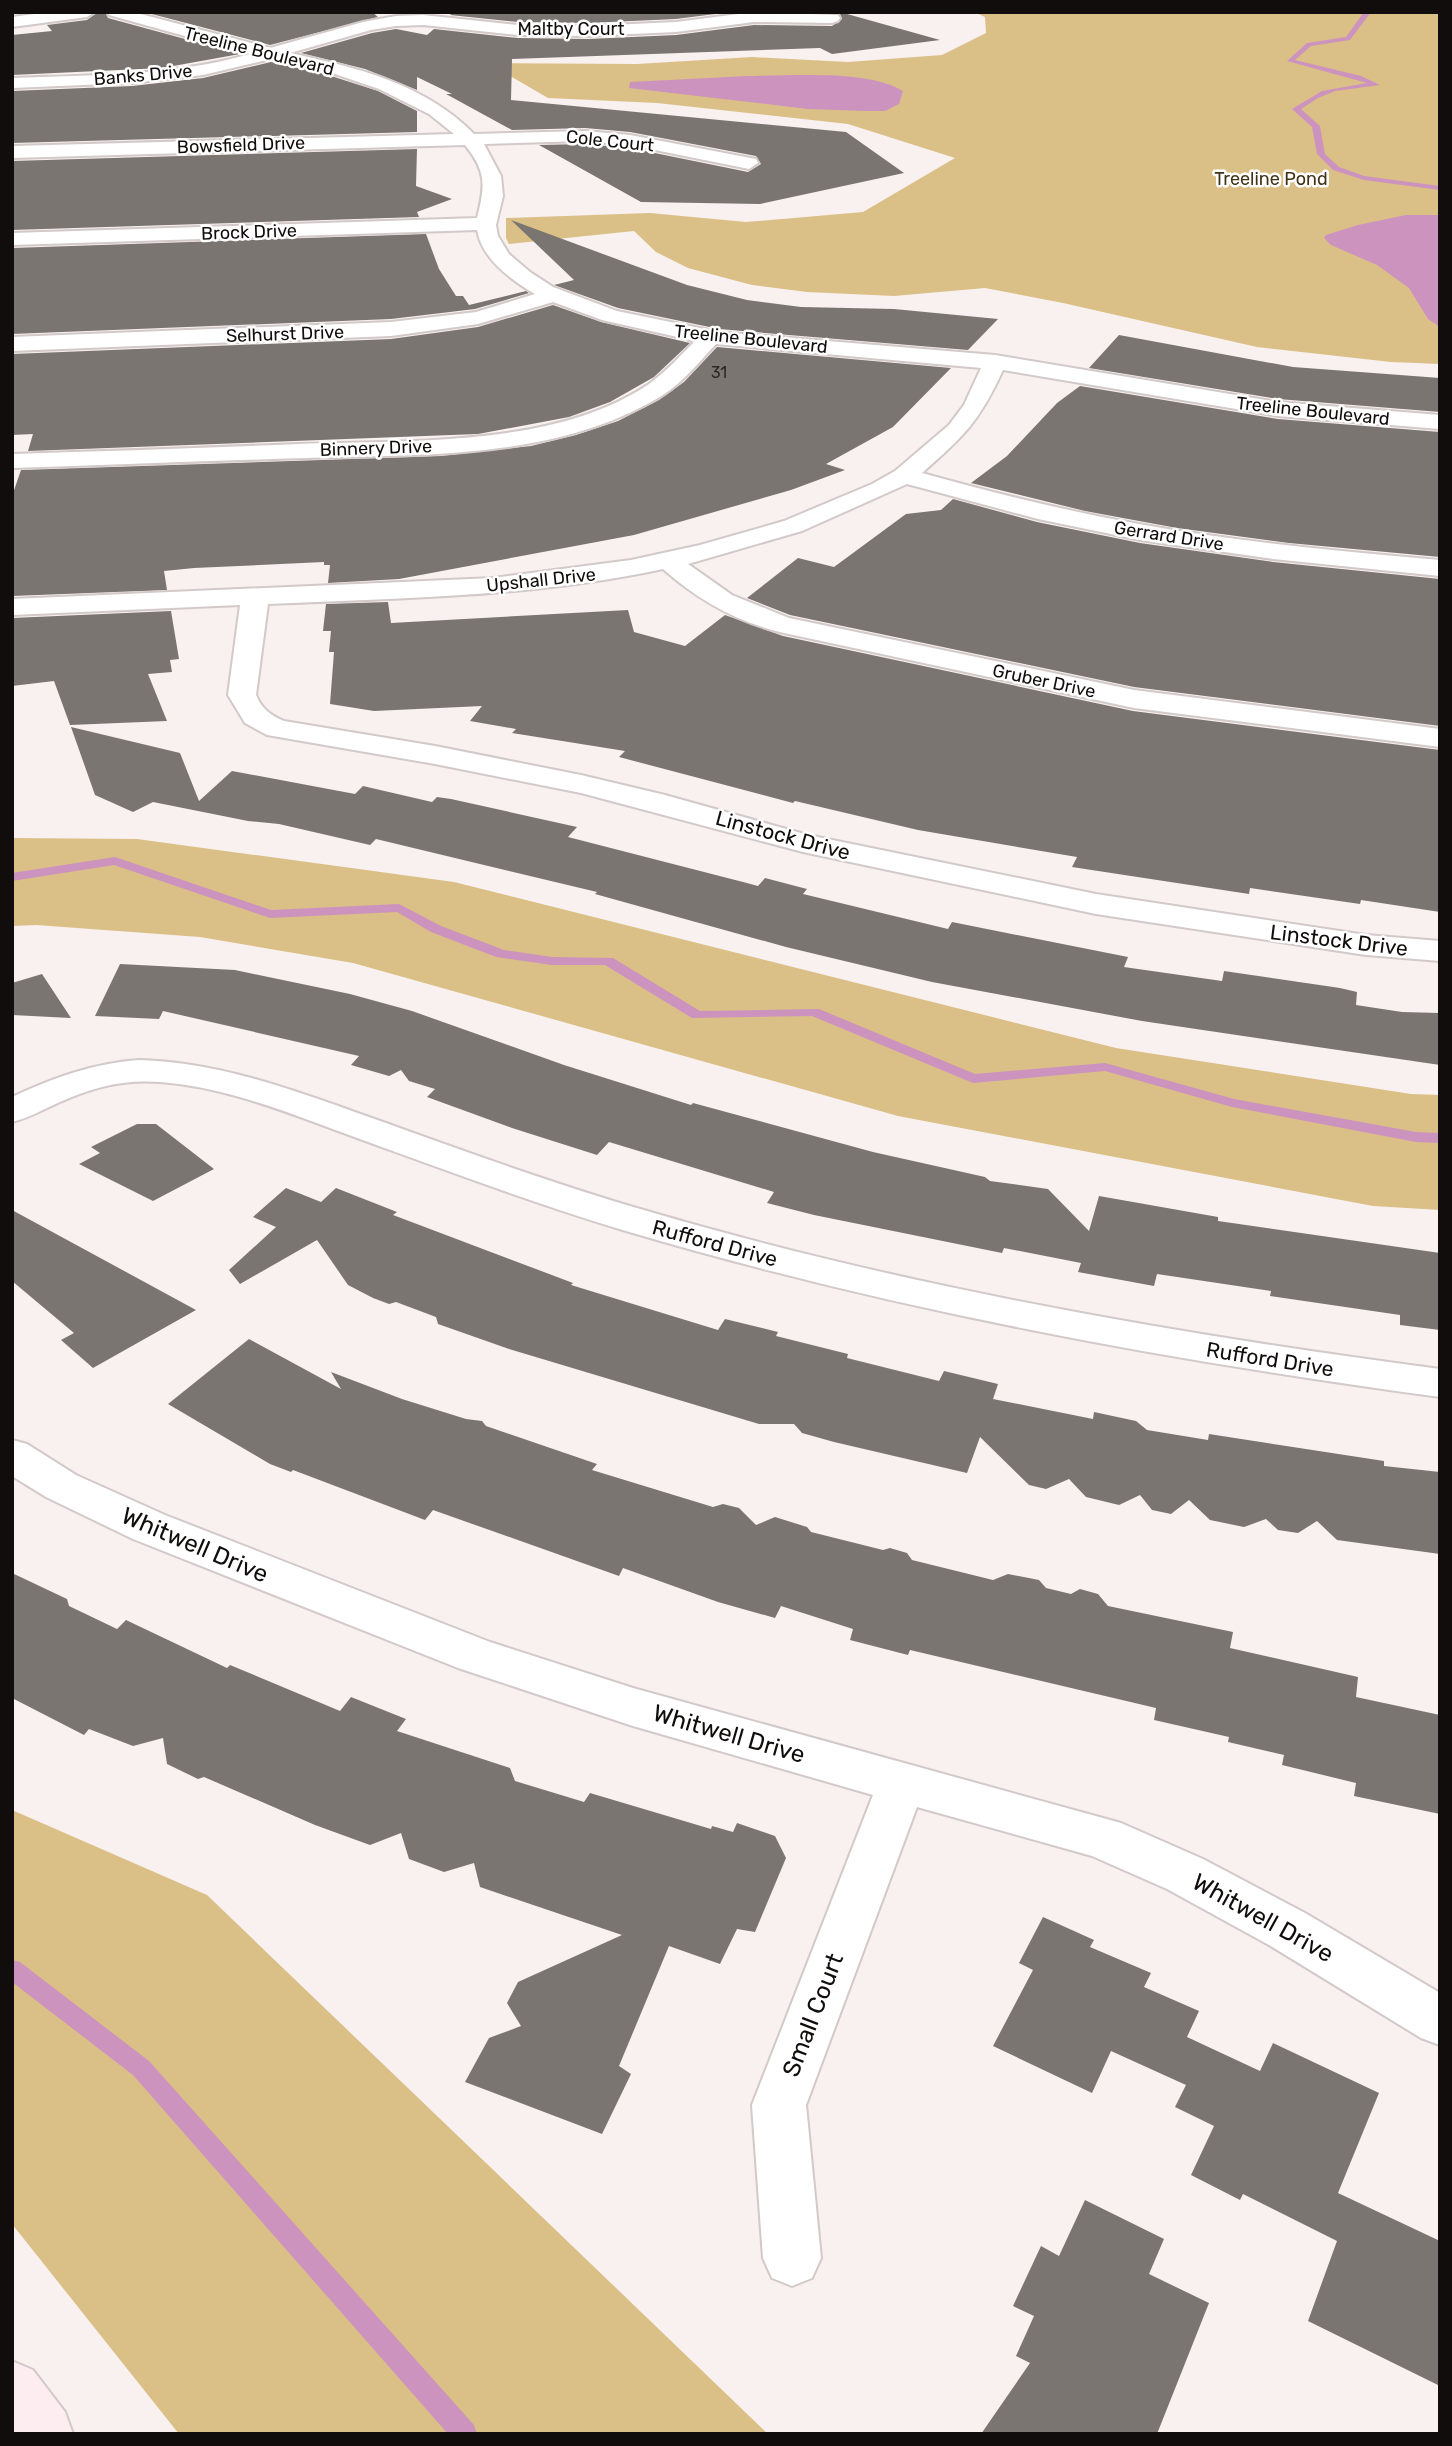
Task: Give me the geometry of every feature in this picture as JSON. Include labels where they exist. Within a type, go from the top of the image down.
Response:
[{"type":"street","points":[[12,22],[86,12]]},
{"type":"street","name":"Treeline Boulevard","points":[[115,12],[162,27],[352,74],[389,88],[433,110],[453,124],[479,149],[492,177],[493,195],[486,224],[494,248],[508,264],[553,295],[641,323],[710,338],[995,362],[1105,378],[1286,410],[1440,422]]},
{"type":"street","name":"Maltby Court","points":[[271,54],[369,25],[396,21],[423,20],[518,30],[588,31],[650,29],[754,17],[832,18]]},
{"type":"street","name":"Banks Drive","points":[[12,83],[156,76],[222,66],[271,54]]},
{"type":"street","name":"Cole Court","points":[[469,139],[608,137],[749,163]]},
{"type":"street","name":"Bowsfield Drive","points":[[12,152],[469,139]]},
{"type":"street","name":"Brock Drive","points":[[12,239],[486,224]]},
{"type":"street","name":"Selhurst Drive","points":[[12,344],[391,329],[478,318],[553,295]]},
{"type":"street","name":"Binnery Drive","points":[[12,461],[423,447],[536,434],[600,416],[644,396],[662,386],[710,338]]},
{"type":"street","name":"Upshall Drive","points":[[12,607],[493,586],[580,576],[669,561],[793,526],[881,489],[904,476],[957,430],[975,406],[995,362]]},
{"type":"street","name":"Gerrard Drive","points":[[904,476],[1043,512],[1172,538],[1440,568]]},
{"type":"street","name":"Gruber Drive","points":[[669,561],[718,600],[750,616],[784,625],[1133,699],[1440,738]]},
{"type":"street","name":"Linstock Drive","points":[[255,597],[242,695],[247,710],[259,722],[277,729],[435,755],[568,781],[654,801],[803,843],[1096,904],[1366,945],[1440,951]]},
{"type":"street","name":"Rufford Drive","points":[[12,1111],[76,1080],[121,1071],[160,1071],[200,1077],[301,1106],[591,1208],[702,1241],[828,1273],[1037,1319],[1213,1351],[1440,1383]]},
{"type":"street","name":"Whitwell Drive","points":[[12,1455],[61,1486],[149,1527],[474,1656],[633,1707],[1103,1838],[1185,1874],[1287,1929],[1440,2021]]},
{"type":"street","name":"Small Court","points":[[792,2258],[779,2105],[902,1782]]},
{"type":"green space","name":"Treeline Pond","points":[[974,12],[1440,12],[1440,364],[1391,362],[1257,347],[985,288],[894,296],[807,292],[752,285],[688,268],[656,252],[634,231],[509,244],[506,238],[506,218],[650,213],[746,222],[863,212],[955,158],[848,124],[657,103],[548,98],[488,63],[637,64],[752,57],[848,62],[942,55],[986,33],[985,17]]},
{"type":"green space","points":[[12,838],[137,839],[454,882],[1116,1048],[1411,1094],[1440,1095],[1440,1210],[1373,1206],[898,1116],[353,963],[200,937],[36,925],[12,926]]},
{"type":"green space","points":[[12,1810],[207,1895],[768,2434],[179,2434],[12,2224]]},
{"type":"shaded area","points":[[806,75],[870,79],[903,91],[899,104],[885,111],[866,111],[808,109],[629,88],[630,82]]},
{"type":"shaded area","points":[[1406,215],[1440,215],[1440,327],[1428,319],[1409,288],[1377,265],[1331,245],[1324,238],[1358,225]]},
{"type":"building","points":[[98,12],[105,12],[108,18],[240,54],[162,68],[12,75],[12,35],[52,31],[47,25],[87,20]]},
{"type":"building","points":[[144,12],[372,12],[378,17],[270,45]]},
{"type":"building","points":[[453,12],[731,12],[676,19],[588,23],[518,22],[450,15]]},
{"type":"building","points":[[835,12],[940,40],[832,54],[820,48],[512,59],[511,100],[846,132],[904,173],[760,204],[641,202],[539,145],[585,144],[630,148],[748,172],[761,164],[756,156],[630,132],[585,128],[512,130],[446,94],[452,94],[417,77],[417,90],[365,69],[301,53],[396,29],[427,35],[434,29],[518,38],[588,39],[676,35],[754,25],[832,26],[842,19],[840,14]]},
{"type":"building","points":[[271,62],[325,74],[378,91],[417,111],[417,132],[12,143],[12,91],[132,86],[203,78]]},
{"type":"building","points":[[417,149],[416,186],[452,199],[417,212],[419,217],[12,230],[12,161]]},
{"type":"building","points":[[511,220],[687,285],[747,300],[801,307],[894,309],[998,319],[968,350],[719,329],[618,308],[554,285],[574,280]]},
{"type":"building","points":[[426,234],[439,269],[456,296],[463,296],[469,305],[526,291],[529,293],[475,309],[391,319],[12,334],[12,248]]},
{"type":"building","points":[[553,305],[601,322],[690,343],[654,377],[610,402],[569,417],[478,434],[28,451],[33,434],[12,435],[12,354],[391,339],[478,327]]},
{"type":"building","points":[[1119,335],[1293,367],[1440,378],[1440,412],[1278,399],[1089,368]]},
{"type":"building","points":[[717,347],[951,368],[893,427],[826,464],[845,470],[791,490],[634,535],[399,579],[328,583],[330,565],[324,565],[324,562],[164,571],[167,590],[12,596],[12,496],[21,470],[441,456],[531,446],[618,421],[659,400],[684,382]]},
{"type":"building","points":[[1080,386],[1278,419],[1440,432],[1440,557],[1289,543],[1177,528],[1085,511],[971,483],[1007,456],[1057,403]]},
{"type":"building","points":[[953,499],[1037,522],[1140,543],[1273,562],[1440,579],[1440,726],[1134,687],[790,615],[747,598],[798,558],[834,567],[906,514],[941,510]]},
{"type":"building","points":[[388,602],[391,623],[628,610],[634,632],[685,646],[725,615],[783,636],[1133,711],[1440,750],[1440,912],[1250,888],[1249,894],[1072,867],[1077,857],[918,830],[795,801],[793,803],[619,757],[625,751],[512,733],[516,729],[470,721],[482,706],[374,711],[330,704],[334,652],[329,652],[331,631],[323,631],[326,604]]},
{"type":"building","points":[[171,611],[179,659],[170,660],[172,672],[148,674],[167,721],[70,725],[54,681],[12,686],[12,618]]},
{"type":"building","points":[[71,727],[180,753],[199,801],[232,771],[355,794],[363,786],[432,802],[437,797],[451,799],[577,827],[568,837],[758,886],[765,878],[807,889],[803,894],[948,929],[952,922],[1128,957],[1124,967],[1222,981],[1224,971],[1357,992],[1356,1005],[1402,1012],[1440,1013],[1440,1065],[1142,1021],[932,982],[786,947],[595,894],[597,892],[376,839],[370,845],[279,824],[248,821],[153,802],[133,812],[95,795]]},
{"type":"building","points":[[120,964],[235,970],[350,994],[412,1011],[564,1065],[691,1105],[693,1103],[873,1152],[985,1177],[990,1181],[1048,1189],[1089,1231],[1099,1196],[1218,1217],[1218,1221],[1440,1253],[1440,1330],[1400,1325],[1400,1315],[1270,1296],[1271,1291],[1157,1274],[1154,1286],[1078,1272],[1081,1263],[1004,1248],[1002,1253],[814,1215],[767,1203],[774,1192],[609,1142],[597,1155],[512,1128],[427,1097],[435,1089],[409,1081],[401,1070],[389,1076],[351,1065],[359,1056],[163,1011],[159,1019],[95,1016]]},
{"type":"building","points":[[42,974],[71,1018],[12,1015],[12,983]]},
{"type":"building","points":[[137,1124],[156,1124],[214,1169],[153,1201],[79,1164],[100,1153],[91,1147]]},
{"type":"building","points":[[286,1188],[321,1202],[336,1188],[397,1212],[393,1215],[573,1283],[571,1285],[718,1330],[725,1319],[778,1332],[776,1336],[848,1354],[847,1358],[939,1381],[944,1371],[998,1384],[993,1399],[1093,1419],[1094,1412],[1136,1421],[1147,1430],[1208,1440],[1209,1434],[1384,1461],[1384,1466],[1440,1472],[1440,1554],[1337,1540],[1317,1521],[1298,1533],[1278,1530],[1266,1519],[1244,1527],[1210,1520],[1189,1500],[1171,1514],[1152,1510],[1140,1495],[1119,1505],[1086,1497],[1069,1479],[1046,1489],[1029,1485],[980,1437],[967,1473],[802,1433],[794,1424],[759,1424],[509,1349],[438,1324],[436,1317],[396,1302],[389,1304],[373,1298],[348,1285],[317,1240],[240,1284],[229,1270],[276,1227],[253,1217]]},
{"type":"building","points":[[12,1210],[196,1310],[93,1368],[61,1340],[74,1333],[12,1281]]},
{"type":"building","points":[[249,1339],[341,1389],[331,1372],[402,1399],[466,1419],[482,1421],[486,1426],[597,1464],[592,1470],[713,1507],[723,1504],[739,1508],[756,1525],[775,1517],[807,1527],[811,1532],[883,1550],[890,1548],[907,1553],[912,1560],[993,1580],[1008,1574],[1039,1580],[1046,1588],[1071,1594],[1080,1589],[1098,1594],[1108,1606],[1233,1632],[1230,1648],[1358,1677],[1356,1697],[1440,1715],[1440,1814],[1354,1796],[1356,1783],[1282,1765],[1284,1755],[1228,1742],[1229,1737],[1154,1720],[1156,1708],[910,1650],[908,1655],[850,1640],[853,1629],[781,1606],[775,1618],[718,1602],[623,1568],[619,1576],[433,1510],[425,1520],[293,1470],[291,1472],[270,1464],[168,1404]]},
{"type":"building","points":[[12,1573],[67,1599],[69,1606],[117,1629],[126,1620],[227,1668],[230,1665],[340,1711],[351,1697],[406,1719],[397,1731],[510,1768],[515,1781],[584,1802],[590,1793],[711,1829],[712,1826],[733,1832],[737,1823],[775,1836],[786,1858],[755,1932],[737,1929],[720,1964],[669,1946],[619,2066],[631,2074],[602,2134],[465,2082],[489,2038],[521,2026],[507,2003],[518,1982],[622,1935],[480,1887],[474,1863],[444,1872],[409,1859],[401,1833],[370,1845],[315,1825],[204,1777],[198,1779],[167,1764],[163,1738],[133,1746],[89,1729],[84,1735],[12,1698]]},
{"type":"building","points":[[1043,1917],[1094,1940],[1090,1947],[1151,1973],[1144,1987],[1199,2011],[1187,2037],[1260,2071],[1273,2043],[1379,2093],[1338,2193],[1440,2241],[1440,2386],[1308,2321],[1337,2241],[1243,2194],[1240,2200],[1191,2175],[1214,2126],[1175,2107],[1186,2085],[1111,2051],[1092,2093],[993,2046],[1033,1970],[1019,1963]]},
{"type":"building","points":[[1085,2200],[1164,2239],[1149,2274],[1209,2303],[1157,2434],[981,2434],[1030,2363],[1016,2356],[1034,2316],[1013,2306],[1041,2246],[1059,2256]]},
{"type":"waterway","points":[[1368,12],[1348,39],[1309,44],[1290,61],[1359,77],[1376,85],[1324,92],[1296,109],[1316,126],[1321,154],[1336,169],[1364,178],[1440,188]]},
{"type":"waterway","points":[[12,877],[115,861],[270,914],[399,908],[436,929],[501,954],[552,961],[608,961],[697,1015],[814,1012],[973,1079],[1105,1067],[1232,1103],[1416,1137],[1440,1138]]},
{"type":"waterway","points":[[12,1969],[141,2068],[465,2434]]}]
